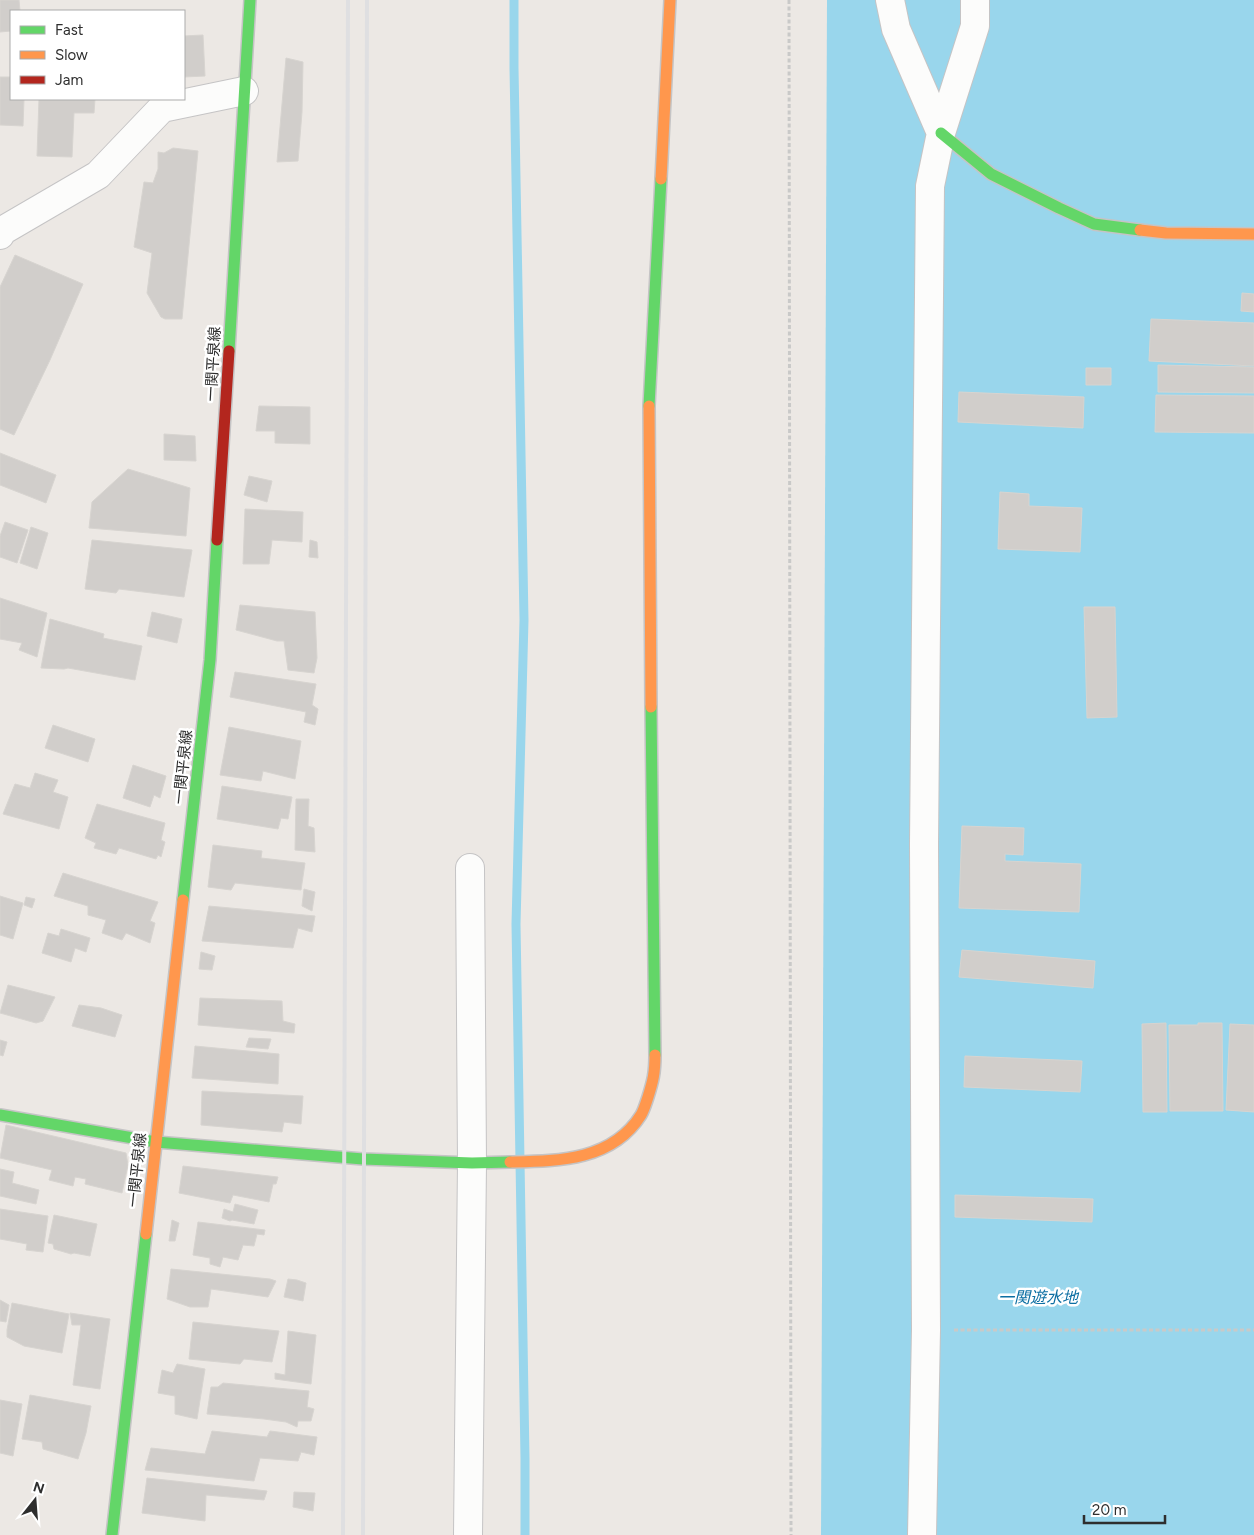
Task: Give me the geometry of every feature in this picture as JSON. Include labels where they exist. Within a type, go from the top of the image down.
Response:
[{"type":"street","name":"一関平泉線","points":[[112,1535],[210,660],[250,0]]},
{"type":"street","points":[[0,1115],[156,1142],[364,1159],[472,1163],[550,1161],[590,1154],[621,1139],[642,1114],[655,1074],[648,417],[670,0]]},
{"type":"street","points":[[890,0],[896,30],[941,133],[991,174],[1094,224],[1166,233],[1254,234]]},
{"type":"street","points":[[922,1535],[926,1330],[924,844],[930,186],[941,133],[975,26],[975,0]]},
{"type":"street","points":[[0,235],[2,231],[98,175],[162,108],[244,91]]},
{"type":"street","points":[[468,1535],[472,1163],[470,868]]},
{"type":"path","points":[[790,0],[791,1535]]},
{"type":"path","points":[[926,1330],[1254,1330]]},
{"type":"water","name":"一関遊水地","points":[[827,0],[1254,0],[1254,1535],[821,1535]]},
{"type":"building","points":[[0,0],[19,0],[20,10],[10,10],[10,31],[0,32]]},
{"type":"building","points":[[203,35],[205,76],[185,77],[185,36]]},
{"type":"building","points":[[286,58],[303,62],[302,112],[298,161],[277,162]]},
{"type":"building","points":[[0,77],[10,77],[10,100],[24,100],[23,126],[0,125]]},
{"type":"building","points":[[39,100],[95,100],[94,113],[74,113],[72,157],[37,156]]},
{"type":"building","points":[[173,148],[198,151],[182,319],[165,319],[161,317],[147,293],[152,253],[134,247],[144,182],[153,183],[158,169],[158,152],[164,153]]},
{"type":"building","points":[[15,255],[83,284],[50,360],[14,435],[0,429],[0,287]]},
{"type":"building","points":[[1242,293],[1254,294],[1254,312],[1241,311]]},
{"type":"building","points":[[1151,319],[1254,323],[1254,366],[1149,361]]},
{"type":"building","points":[[1158,365],[1254,367],[1254,393],[1158,392]]},
{"type":"building","points":[[1086,368],[1111,368],[1111,385],[1086,385]]},
{"type":"building","points":[[959,392],[1084,397],[1083,428],[958,422]]},
{"type":"building","points":[[1156,395],[1254,396],[1254,433],[1155,432]]},
{"type":"building","points":[[259,406],[310,407],[310,444],[275,443],[275,431],[256,431]]},
{"type":"building","points":[[164,434],[195,436],[196,461],[164,460]]},
{"type":"building","points":[[0,453],[56,475],[46,503],[0,485]]},
{"type":"building","points":[[128,469],[190,488],[186,536],[89,528],[92,502]]},
{"type":"building","points":[[249,476],[272,481],[267,502],[244,495]]},
{"type":"building","points":[[1000,492],[1029,494],[1029,506],[1082,508],[1080,552],[998,549]]},
{"type":"building","points":[[245,509],[303,512],[302,542],[272,540],[269,564],[243,564]]},
{"type":"building","points":[[5,522],[28,530],[17,563],[0,557],[0,536]]},
{"type":"building","points":[[31,527],[48,533],[37,569],[20,563]]},
{"type":"building","points":[[92,540],[192,550],[184,597],[119,589],[116,593],[85,589]]},
{"type":"building","points":[[310,540],[317,542],[318,558],[309,557]]},
{"type":"building","points":[[0,598],[47,613],[37,657],[19,650],[22,643],[0,639]]},
{"type":"building","points":[[240,605],[315,612],[317,658],[314,673],[288,670],[284,641],[277,641],[236,630]]},
{"type":"building","points":[[1084,607],[1115,607],[1117,717],[1087,718]]},
{"type":"building","points":[[152,612],[182,619],[177,643],[147,636]]},
{"type":"building","points":[[50,619],[104,634],[103,638],[142,646],[135,680],[68,668],[41,668]]},
{"type":"building","points":[[235,672],[316,684],[312,705],[318,709],[315,725],[304,722],[306,712],[230,697]]},
{"type":"building","points":[[53,725],[95,739],[88,762],[45,748]]},
{"type":"building","points":[[229,727],[301,741],[295,779],[263,771],[261,781],[220,775]]},
{"type":"building","points":[[133,765],[166,776],[160,798],[154,795],[150,807],[123,798]]},
{"type":"building","points":[[35,773],[58,780],[53,792],[68,797],[59,829],[3,814],[15,784],[30,788]]},
{"type":"building","points":[[222,786],[292,797],[288,819],[281,818],[278,829],[217,819]]},
{"type":"building","points":[[296,799],[309,799],[308,826],[314,828],[315,852],[295,850]]},
{"type":"building","points":[[97,804],[165,823],[161,840],[165,842],[161,857],[158,855],[156,859],[119,848],[116,854],[94,848],[96,843],[85,838]]},
{"type":"building","points":[[962,826],[1024,828],[1023,855],[1005,854],[1005,861],[1081,864],[1079,912],[959,908]]},
{"type":"building","points":[[213,845],[262,851],[261,858],[305,863],[301,890],[235,883],[231,890],[208,887]]},
{"type":"building","points":[[63,873],[158,902],[150,921],[155,923],[150,943],[126,933],[122,940],[102,933],[106,920],[88,915],[88,906],[54,896]]},
{"type":"building","points":[[304,889],[315,892],[312,911],[302,906]]},
{"type":"building","points":[[0,896],[23,903],[13,939],[0,935]]},
{"type":"building","points":[[26,897],[35,899],[32,908],[24,905]]},
{"type":"building","points":[[209,906],[315,916],[312,932],[298,928],[293,948],[202,941]]},
{"type":"building","points":[[61,929],[90,938],[86,952],[75,948],[71,962],[42,953],[48,933],[59,936]]},
{"type":"building","points":[[962,950],[1095,961],[1093,988],[959,977]]},
{"type":"building","points":[[201,952],[215,956],[212,970],[199,969]]},
{"type":"building","points":[[8,985],[55,997],[43,1021],[36,1023],[0,1013]]},
{"type":"building","points":[[200,998],[282,1001],[283,1021],[295,1024],[294,1033],[198,1025]]},
{"type":"building","points":[[79,1005],[101,1008],[122,1015],[115,1037],[72,1026]]},
{"type":"building","points":[[1166,1023],[1167,1112],[1143,1112],[1142,1024]]},
{"type":"building","points":[[1198,1023],[1222,1023],[1223,1111],[1170,1111],[1169,1025],[1198,1025]]},
{"type":"building","points":[[1230,1024],[1254,1025],[1254,1112],[1226,1110]]},
{"type":"building","points":[[249,1038],[271,1039],[268,1049],[246,1047]]},
{"type":"building","points":[[0,1040],[7,1042],[3,1056],[0,1055]]},
{"type":"building","points":[[195,1046],[279,1054],[278,1084],[192,1078]]},
{"type":"building","points":[[965,1056],[1082,1061],[1080,1092],[964,1087]]},
{"type":"building","points":[[202,1091],[303,1096],[301,1124],[284,1122],[282,1132],[201,1125]]},
{"type":"building","points":[[6,1125],[126,1153],[128,1165],[122,1193],[85,1184],[86,1179],[75,1177],[73,1186],[49,1180],[52,1170],[0,1158]]},
{"type":"building","points":[[183,1166],[278,1177],[276,1184],[273,1184],[269,1202],[233,1195],[230,1203],[179,1193]]},
{"type":"building","points":[[0,1169],[14,1172],[12,1183],[39,1190],[36,1204],[0,1196]]},
{"type":"building","points":[[955,1195],[1093,1199],[1092,1222],[955,1217]]},
{"type":"building","points":[[235,1204],[258,1210],[254,1224],[222,1218],[224,1209],[233,1212]]},
{"type":"building","points":[[0,1209],[48,1216],[43,1252],[26,1250],[27,1244],[0,1239]]},
{"type":"building","points":[[54,1215],[97,1224],[90,1256],[71,1254],[54,1249],[53,1244],[48,1243]]},
{"type":"building","points":[[172,1220],[179,1223],[175,1241],[169,1241]]},
{"type":"building","points":[[198,1222],[265,1230],[264,1235],[257,1234],[254,1246],[243,1245],[238,1260],[223,1257],[220,1267],[210,1264],[210,1258],[193,1255]]},
{"type":"building","points":[[171,1269],[276,1281],[268,1297],[211,1289],[208,1307],[190,1307],[167,1299]]},
{"type":"building","points":[[288,1279],[306,1283],[303,1301],[284,1297]]},
{"type":"building","points":[[0,1300],[9,1305],[6,1322],[0,1321]]},
{"type":"building","points":[[12,1303],[69,1314],[62,1353],[24,1346],[7,1337]]},
{"type":"building","points":[[70,1313],[110,1319],[100,1389],[73,1385],[81,1325],[72,1325]]},
{"type":"building","points":[[193,1322],[279,1331],[272,1362],[244,1359],[240,1364],[189,1359]]},
{"type":"building","points":[[288,1331],[316,1335],[311,1384],[275,1379],[275,1373],[285,1375]]},
{"type":"building","points":[[177,1364],[205,1369],[197,1419],[175,1414],[175,1396],[158,1393],[162,1370],[173,1373]]},
{"type":"building","points":[[223,1383],[309,1391],[307,1407],[314,1409],[311,1421],[298,1421],[297,1427],[286,1422],[207,1414],[211,1387],[218,1387]]},
{"type":"building","points":[[30,1395],[91,1406],[86,1433],[78,1459],[43,1449],[42,1442],[22,1439]]},
{"type":"building","points":[[0,1400],[22,1404],[13,1456],[0,1453]]},
{"type":"building","points":[[212,1431],[267,1437],[270,1431],[317,1437],[314,1455],[301,1452],[298,1461],[260,1458],[254,1481],[145,1470],[151,1448],[205,1454]]},
{"type":"building","points":[[147,1478],[267,1491],[264,1500],[206,1495],[205,1521],[142,1513]]},
{"type":"building","points":[[294,1492],[315,1493],[313,1511],[293,1507]]},
{"type":"waterway","points":[[514,0],[524,620],[516,924],[525,1535]]},
{"type":"railway","points":[[343,1535],[348,0]]},
{"type":"railway","points":[[363,1535],[367,0]]},
{"type":"traffic: fast","points":[[229,351],[250,0]]},
{"type":"traffic: fast","points":[[941,133],[991,174],[1059,208],[1094,224],[1140,230]]},
{"type":"traffic: fast","points":[[649,406],[661,179]]},
{"type":"traffic: fast","points":[[183,900],[210,660],[217,540]]},
{"type":"traffic: fast","points":[[651,707],[655,1055]]},
{"type":"traffic: fast","points":[[0,1115],[156,1142],[363,1159],[472,1163],[510,1162]]},
{"type":"traffic: fast","points":[[112,1535],[146,1234]]},
{"type":"traffic: slow","points":[[661,179],[670,0]]},
{"type":"traffic: slow","points":[[1140,230],[1166,233],[1254,234]]},
{"type":"traffic: slow","points":[[649,406],[651,707]]},
{"type":"traffic: slow","points":[[146,1234],[183,900]]},
{"type":"traffic: slow","points":[[510,1162],[565,1159],[599,1150],[615,1142],[629,1130],[643,1111],[652,1081],[655,1055]]},
{"type":"traffic: jam","points":[[217,540],[229,351]]}]
